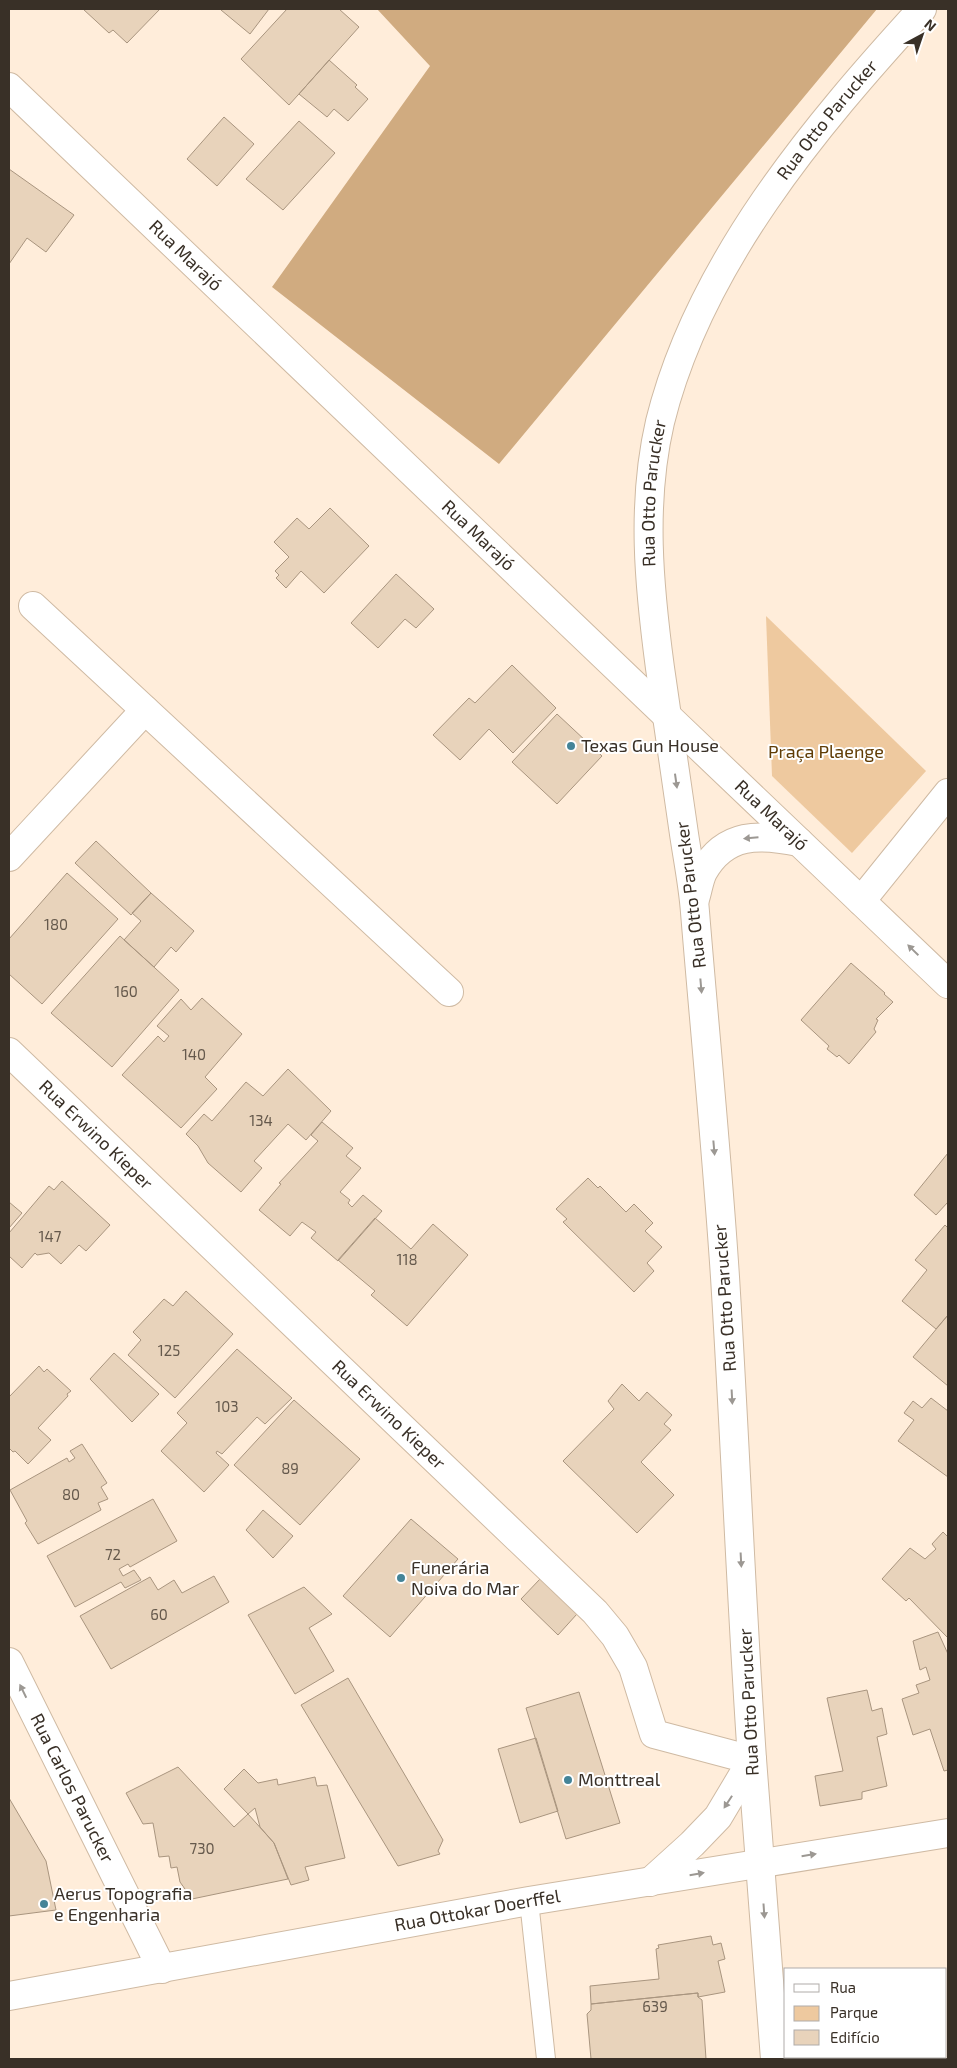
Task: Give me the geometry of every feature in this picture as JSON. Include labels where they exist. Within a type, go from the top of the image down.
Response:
[{"type":"main road","name":"Rua Otto Parucker","points":[[775,2059],[752,1760],[724,1271],[694,902],[653,620],[648,553],[649,487],[660,423],[694,324],[746,230],[788,169],[833,111],[878,57],[922,9]]},
{"type":"main road","name":"Rua Marajó","points":[[9,87],[948,984]]},
{"type":"main road","points":[[33,606],[449,992]]},
{"type":"main road","points":[[9,858],[145,710]]},
{"type":"main road","points":[[861,900],[948,793]]},
{"type":"main road","points":[[694,902],[702,873],[715,855],[727,844],[745,838],[769,837],[799,842]]},
{"type":"main road","name":"Rua Erwino Kieper","points":[[9,1052],[595,1612],[614,1636],[632,1667],[654,1734],[752,1760]]},
{"type":"main road","name":"Rua Carlos Parucker","points":[[9,1662],[162,1969]]},
{"type":"main road","points":[[649,1882],[692,1844],[718,1817],[752,1760]]},
{"type":"main road","name":"Rua Ottokar Doerffel","points":[[9,1996],[528,1901],[948,1833]]},
{"type":"lane","points":[[528,1901],[546,2059]]},
{"type":"green space","name":"Praça Plaenge","points":[[766,616],[926,771],[852,853],[772,776]]},
{"type":"shaded area","points":[[377,9],[877,9],[499,464],[272,287],[430,66]]},
{"type":"building","points":[[83,9],[160,9],[127,43],[113,30],[109,33]]},
{"type":"building","points":[[222,9],[269,9],[250,34]]},
{"type":"building","points":[[287,9],[339,9],[359,27],[289,105],[241,59]]},
{"type":"building","points":[[329,60],[357,85],[355,87],[368,99],[348,121],[334,109],[327,117],[299,94]]},
{"type":"building","points":[[224,117],[254,144],[217,186],[187,159]]},
{"type":"building","points":[[299,121],[335,153],[283,210],[246,179]]},
{"type":"building","points":[[9,169],[74,215],[46,252],[27,238],[9,264]]},
{"type":"building","points":[[330,508],[369,546],[324,593],[301,571],[286,588],[276,578],[279,575],[275,571],[289,557],[274,542],[297,518],[309,529]]},
{"type":"building","points":[[396,574],[434,609],[416,628],[405,619],[378,648],[351,623]]},
{"type":"building","points":[[512,665],[556,708],[513,753],[489,729],[460,760],[433,735],[469,698],[475,703]]},
{"type":"building","points":[[557,714],[602,756],[557,804],[512,762]]},
{"type":"building","points":[[96,841],[151,893],[131,915],[75,863]]},
{"type":"building","points":[[67,873],[118,919],[42,1004],[9,974],[9,939]]},
{"type":"building","points":[[151,893],[194,931],[176,952],[171,947],[154,967],[124,940],[141,921],[132,913]]},
{"type":"building","points":[[120,936],[179,990],[112,1067],[51,1013]]},
{"type":"building","points":[[851,963],[893,1002],[876,1019],[878,1020],[874,1029],[876,1032],[849,1064],[839,1055],[837,1057],[827,1049],[829,1046],[801,1020]]},
{"type":"building","points":[[202,998],[242,1034],[205,1077],[217,1089],[181,1128],[122,1075],[158,1036],[164,1042],[169,1036],[157,1026],[181,999],[191,1010]]},
{"type":"building","points":[[288,1069],[331,1111],[306,1140],[288,1124],[254,1161],[262,1168],[241,1192],[208,1163],[198,1146],[186,1134],[204,1114],[212,1121],[246,1082],[263,1096]]},
{"type":"building","points":[[322,1122],[353,1148],[346,1156],[361,1168],[340,1192],[350,1200],[348,1203],[352,1207],[363,1195],[382,1211],[338,1261],[311,1238],[316,1232],[302,1222],[290,1236],[259,1210],[281,1184],[279,1183],[318,1141],[311,1135]]},
{"type":"building","points":[[948,1153],[948,1202],[936,1215],[914,1195]]},
{"type":"building","points":[[588,1178],[598,1188],[600,1186],[626,1212],[634,1204],[653,1223],[645,1231],[662,1247],[647,1263],[654,1271],[634,1292],[563,1222],[567,1219],[556,1209]]},
{"type":"building","points":[[62,1181],[110,1225],[86,1251],[79,1245],[61,1264],[49,1253],[37,1255],[35,1253],[22,1268],[9,1256],[9,1233],[49,1186],[54,1190]]},
{"type":"building","points":[[9,1202],[22,1213],[9,1228]]},
{"type":"building","points":[[375,1218],[411,1249],[433,1224],[468,1255],[407,1326],[371,1295],[375,1291],[338,1260]]},
{"type":"building","points":[[945,1225],[948,1228],[948,1315],[936,1329],[902,1301],[927,1270],[915,1260]]},
{"type":"building","points":[[186,1291],[233,1334],[175,1398],[128,1355],[141,1340],[133,1332],[164,1299],[173,1306]]},
{"type":"building","points":[[948,1315],[948,1386],[913,1357]]},
{"type":"building","points":[[237,1349],[292,1398],[265,1424],[257,1417],[222,1454],[217,1451],[216,1453],[229,1465],[204,1492],[161,1451],[187,1423],[177,1413]]},
{"type":"building","points":[[114,1353],[159,1394],[132,1422],[90,1379]]},
{"type":"building","points":[[39,1366],[44,1372],[47,1369],[71,1391],[38,1428],[51,1440],[28,1464],[15,1451],[13,1452],[9,1448],[9,1397]]},
{"type":"building","points":[[622,1384],[639,1401],[647,1392],[672,1415],[664,1424],[671,1430],[641,1462],[674,1495],[637,1533],[563,1461],[614,1409],[608,1401]]},
{"type":"building","points":[[931,1398],[948,1411],[948,1477],[898,1441],[914,1420],[904,1413],[913,1401],[922,1408]]},
{"type":"building","points":[[294,1400],[360,1459],[300,1525],[234,1465]]},
{"type":"building","points":[[82,1444],[107,1483],[101,1487],[108,1499],[98,1503],[101,1510],[38,1544],[25,1523],[27,1521],[10,1490],[67,1458],[69,1462],[75,1458],[70,1451]]},
{"type":"building","points":[[153,1499],[177,1541],[130,1567],[128,1564],[119,1569],[123,1576],[134,1570],[141,1580],[125,1588],[121,1582],[75,1607],[47,1556]]},
{"type":"building","points":[[263,1510],[293,1536],[273,1558],[246,1530]]},
{"type":"building","name":"Funerária Noiva do Mar","points":[[411,1519],[458,1559],[390,1637],[343,1596]]},
{"type":"building","points":[[943,1532],[948,1537],[948,1638],[909,1598],[906,1601],[882,1579],[910,1548],[925,1559],[936,1549],[932,1544]]},
{"type":"building","points":[[214,1576],[229,1602],[111,1669],[80,1616],[150,1577],[158,1590],[174,1580],[182,1593]]},
{"type":"building","points":[[540,1579],[577,1614],[558,1635],[521,1599]]},
{"type":"building","points":[[304,1587],[332,1614],[309,1628],[334,1671],[295,1694],[248,1615]]},
{"type":"building","points":[[938,1632],[948,1654],[948,1770],[944,1771],[930,1729],[913,1735],[902,1699],[919,1693],[916,1685],[930,1680],[926,1667],[920,1670],[913,1641]]},
{"type":"building","points":[[348,1678],[443,1840],[438,1851],[440,1854],[398,1866],[301,1705]]},
{"type":"building","points":[[867,1690],[872,1711],[882,1708],[887,1734],[877,1737],[887,1786],[862,1792],[862,1799],[820,1806],[815,1776],[843,1771],[827,1698]]},
{"type":"building","points":[[579,1692],[620,1823],[566,1839],[526,1708]]},
{"type":"building","points":[[536,1738],[558,1811],[520,1823],[498,1749]]},
{"type":"building","points":[[178,1767],[234,1827],[248,1814],[274,1843],[288,1879],[192,1899],[180,1882],[177,1867],[171,1868],[169,1856],[159,1857],[153,1823],[143,1824],[126,1793]]},
{"type":"building","points":[[244,1769],[258,1783],[277,1779],[278,1785],[315,1777],[317,1786],[327,1785],[345,1858],[305,1867],[309,1880],[291,1885],[274,1843],[260,1827],[255,1808],[248,1814],[224,1789]]},
{"type":"building","points":[[9,1798],[46,1861],[56,1910],[9,1916]]},
{"type":"building","points":[[711,1936],[713,1945],[721,1943],[725,1959],[718,1961],[725,1992],[698,1997],[698,1993],[591,2004],[590,1986],[659,1979],[656,1949],[659,1948],[658,1945]]},
{"type":"building","points":[[698,1993],[698,1997],[702,2000],[706,2059],[591,2059],[587,2014],[591,2010],[591,2004]]},
{"type":"place","name":"Texas Gun House","points":[[571,746]]},
{"type":"place","name":"Funerária Noiva do Mar","points":[[401,1578]]},
{"type":"place","name":"Monttreal","points":[[568,1780]]},
{"type":"place","name":"Aerus Topografia e Engenharia","points":[[44,1904]]}]
